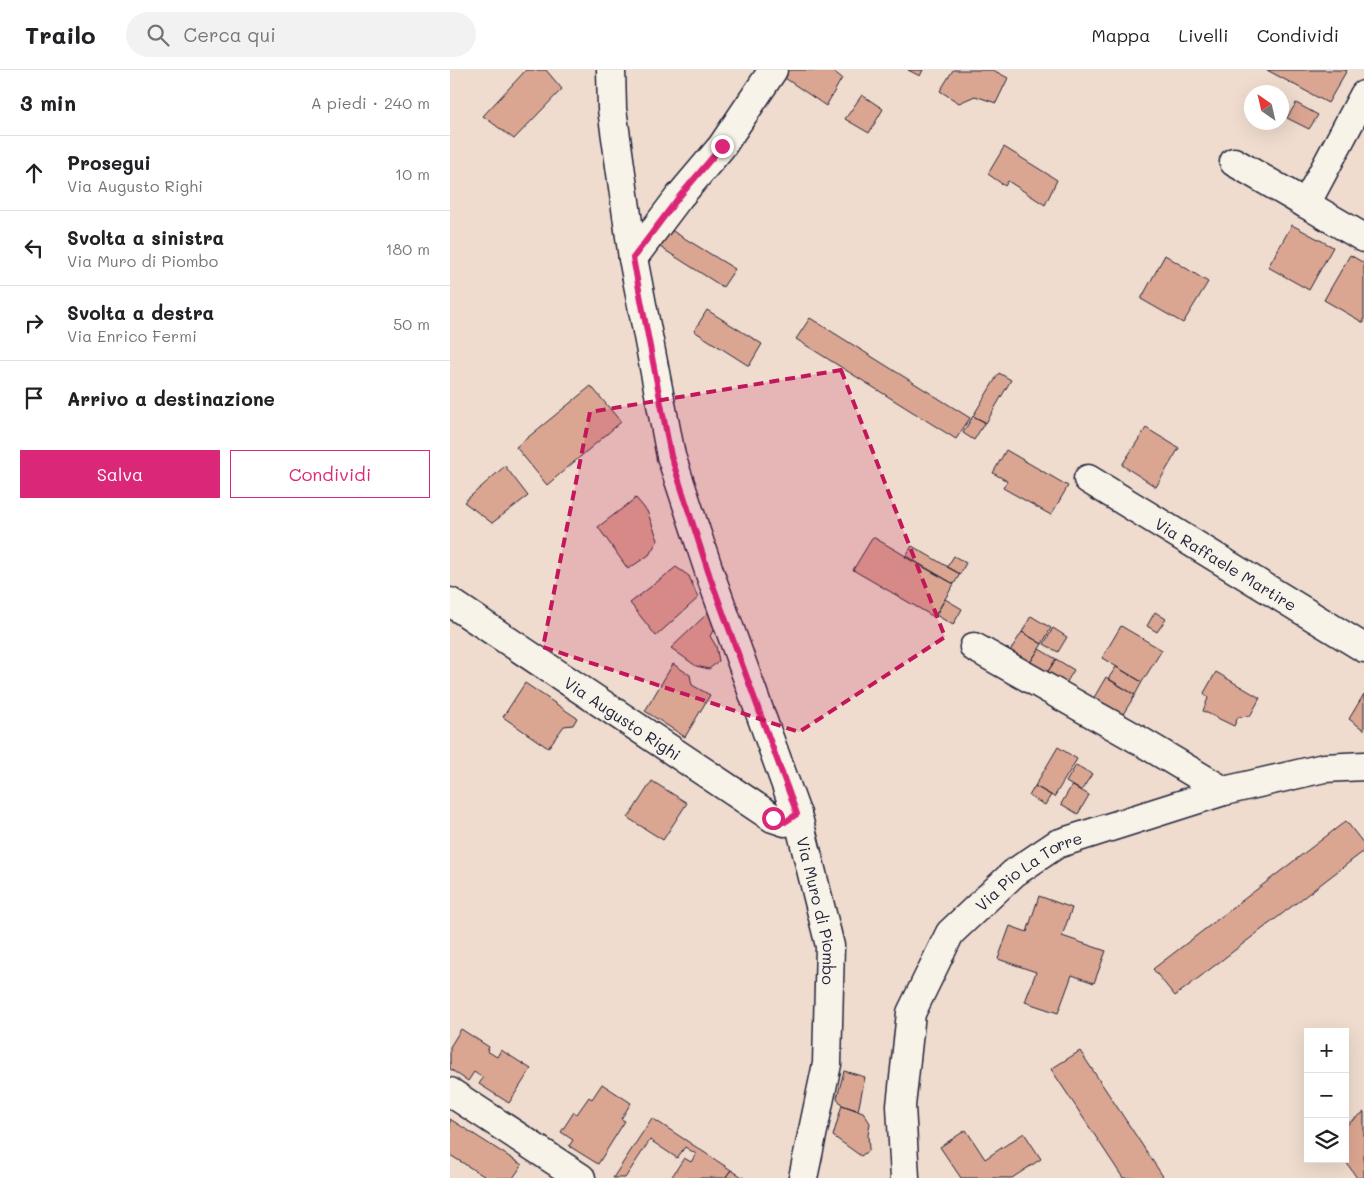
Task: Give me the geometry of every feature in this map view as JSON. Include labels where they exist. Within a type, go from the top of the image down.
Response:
[{"type":"street","name":"Via Muro di Piombo","points":[[610,70],[612,108],[633,258],[671,456],[710,577],[797,814],[830,946],[827,1064],[803,1178]]},
{"type":"street","points":[[633,258],[679,197],[722,146],[773,70]]},
{"type":"street","points":[[1306,204],[1364,95]]},
{"type":"street","points":[[1234,162],[1364,238]]},
{"type":"street","name":"Via Raffaele Martire","points":[[1088,479],[1364,648]]},
{"type":"street","name":"Via Augusto Righi","points":[[450,602],[773,818],[785,822],[797,814]]},
{"type":"street","points":[[974,647],[1132,736],[1224,791]]},
{"type":"street","name":"Via Pio La Torre","points":[[905,1178],[901,1106],[911,1013],[950,933],[1014,873],[1057,844],[1224,791],[1324,768],[1364,766]]},
{"type":"street","points":[[450,1092],[581,1178]]},
{"type":"highlighted area","points":[[841,370],[945,637],[799,732],[543,647],[590,412]]},
{"type":"building","points":[[526,70],[546,70],[562,89],[514,139],[483,116]]},
{"type":"building","points":[[787,70],[832,70],[842,78],[826,106],[782,76]]},
{"type":"building","points":[[908,70],[923,70],[920,76]]},
{"type":"building","points":[[953,70],[993,70],[1008,78],[996,103],[975,96],[959,103],[940,91]]},
{"type":"building","points":[[1267,70],[1347,70],[1328,103]]},
{"type":"building","points":[[862,95],[883,109],[869,133],[845,119]]},
{"type":"building","points":[[1296,103],[1318,115],[1309,129],[1289,119],[1289,115]]},
{"type":"building","points":[[1004,147],[1057,180],[1045,205],[1008,181],[1005,186],[988,174]]},
{"type":"building","points":[[1292,225],[1333,247],[1309,290],[1268,267]]},
{"type":"building","points":[[671,230],[735,269],[723,287],[660,247]]},
{"type":"building","points":[[1165,255],[1208,282],[1183,323],[1141,299]]},
{"type":"building","points":[[1350,255],[1364,263],[1364,323],[1324,300]]},
{"type":"building","points":[[707,310],[762,344],[749,366],[694,331]]},
{"type":"building","points":[[810,318],[970,418],[956,439],[796,339]]},
{"type":"building","points":[[999,373],[1011,380],[986,423],[973,416]]},
{"type":"building","points":[[591,386],[621,422],[547,485],[516,447]]},
{"type":"building","points":[[973,416],[985,422],[974,440],[963,433]]},
{"type":"building","points":[[1146,428],[1179,448],[1156,487],[1122,465]]},
{"type":"building","points":[[1006,450],[1068,486],[1051,515],[1003,488],[1007,481],[993,473]]},
{"type":"building","points":[[505,466],[528,496],[492,523],[464,502]]},
{"type":"building","points":[[636,498],[647,511],[658,540],[649,555],[628,569],[598,527]]},
{"type":"building","points":[[873,537],[954,584],[934,617],[853,570]]},
{"type":"building","points":[[912,546],[960,574],[954,584],[905,557]]},
{"type":"building","points":[[954,556],[966,563],[960,574],[947,567]]},
{"type":"building","points":[[676,567],[689,576],[698,598],[656,636],[630,603]]},
{"type":"building","points":[[945,599],[962,609],[953,625],[936,615]]},
{"type":"building","points":[[709,612],[715,627],[710,636],[716,646],[719,661],[709,669],[696,666],[671,648]]},
{"type":"building","points":[[1155,612],[1166,619],[1157,632],[1147,626]]},
{"type":"building","points":[[1031,616],[1051,628],[1042,644],[1022,632]]},
{"type":"building","points":[[1121,626],[1162,650],[1142,682],[1102,658]]},
{"type":"building","points":[[1053,628],[1067,637],[1058,652],[1044,644]]},
{"type":"building","points":[[1022,632],[1042,644],[1026,669],[1006,657]]},
{"type":"building","points":[[1039,649],[1056,659],[1043,679],[1026,669]]},
{"type":"building","points":[[1056,659],[1074,670],[1062,690],[1043,679]]},
{"type":"building","points":[[673,664],[690,675],[692,685],[710,695],[685,737],[645,711]]},
{"type":"building","points":[[1116,667],[1142,682],[1135,695],[1108,679]]},
{"type":"building","points":[[1216,672],[1260,698],[1250,716],[1238,717],[1234,726],[1203,711],[1208,698],[1204,693]]},
{"type":"building","points":[[1106,677],[1135,695],[1118,722],[1089,706]]},
{"type":"building","points":[[525,683],[577,718],[573,725],[564,726],[548,748],[503,717]]},
{"type":"building","points":[[1364,694],[1364,730],[1349,719]]},
{"type":"building","points":[[1058,747],[1077,759],[1054,797],[1035,786]]},
{"type":"building","points":[[1076,765],[1092,774],[1081,791],[1066,782]]},
{"type":"building","points":[[652,781],[687,803],[663,840],[628,818]]},
{"type":"building","points":[[1072,785],[1089,795],[1078,814],[1061,804]]},
{"type":"building","points":[[1035,786],[1051,795],[1045,805],[1029,796]]},
{"type":"building","points":[[1346,821],[1364,844],[1364,851],[1175,996],[1153,969]]},
{"type":"building","points":[[1039,896],[1072,908],[1062,936],[1106,951],[1094,983],[1072,975],[1058,1013],[1025,1002],[1036,972],[998,959],[1010,926],[1027,932]]},
{"type":"building","points":[[461,1029],[489,1047],[487,1051],[497,1057],[501,1050],[531,1069],[509,1103],[479,1084],[483,1078],[474,1072],[468,1081],[450,1069],[450,1047]]},
{"type":"building","points":[[1080,1051],[1164,1178],[1123,1178],[1051,1069]]},
{"type":"building","points":[[844,1071],[865,1077],[858,1111],[842,1105],[837,1098]]},
{"type":"building","points":[[602,1084],[631,1103],[621,1119],[625,1121],[598,1164],[569,1146],[573,1140],[561,1132],[574,1112],[577,1114],[589,1097],[592,1099]]},
{"type":"building","points":[[842,1105],[863,1112],[870,1123],[868,1135],[869,1150],[861,1156],[833,1136]]},
{"type":"building","points":[[1364,1112],[1364,1178],[1357,1178],[1347,1163],[1349,1163],[1349,1123]]},
{"type":"building","points":[[652,1118],[731,1170],[725,1178],[671,1178],[684,1158],[691,1162],[696,1154],[685,1147],[677,1158],[650,1140],[625,1178],[613,1178]]},
{"type":"building","points":[[450,1119],[522,1165],[513,1178],[487,1178],[450,1155]]},
{"type":"building","points":[[966,1130],[985,1159],[1024,1133],[1041,1159],[1012,1178],[961,1178],[940,1147]]},
{"type":"building","points":[[731,1170],[744,1178],[725,1178]]},
{"type":"route","points":[[722,146],[648,236],[633,258],[671,456],[710,577],[797,814],[785,822],[773,818]]}]
